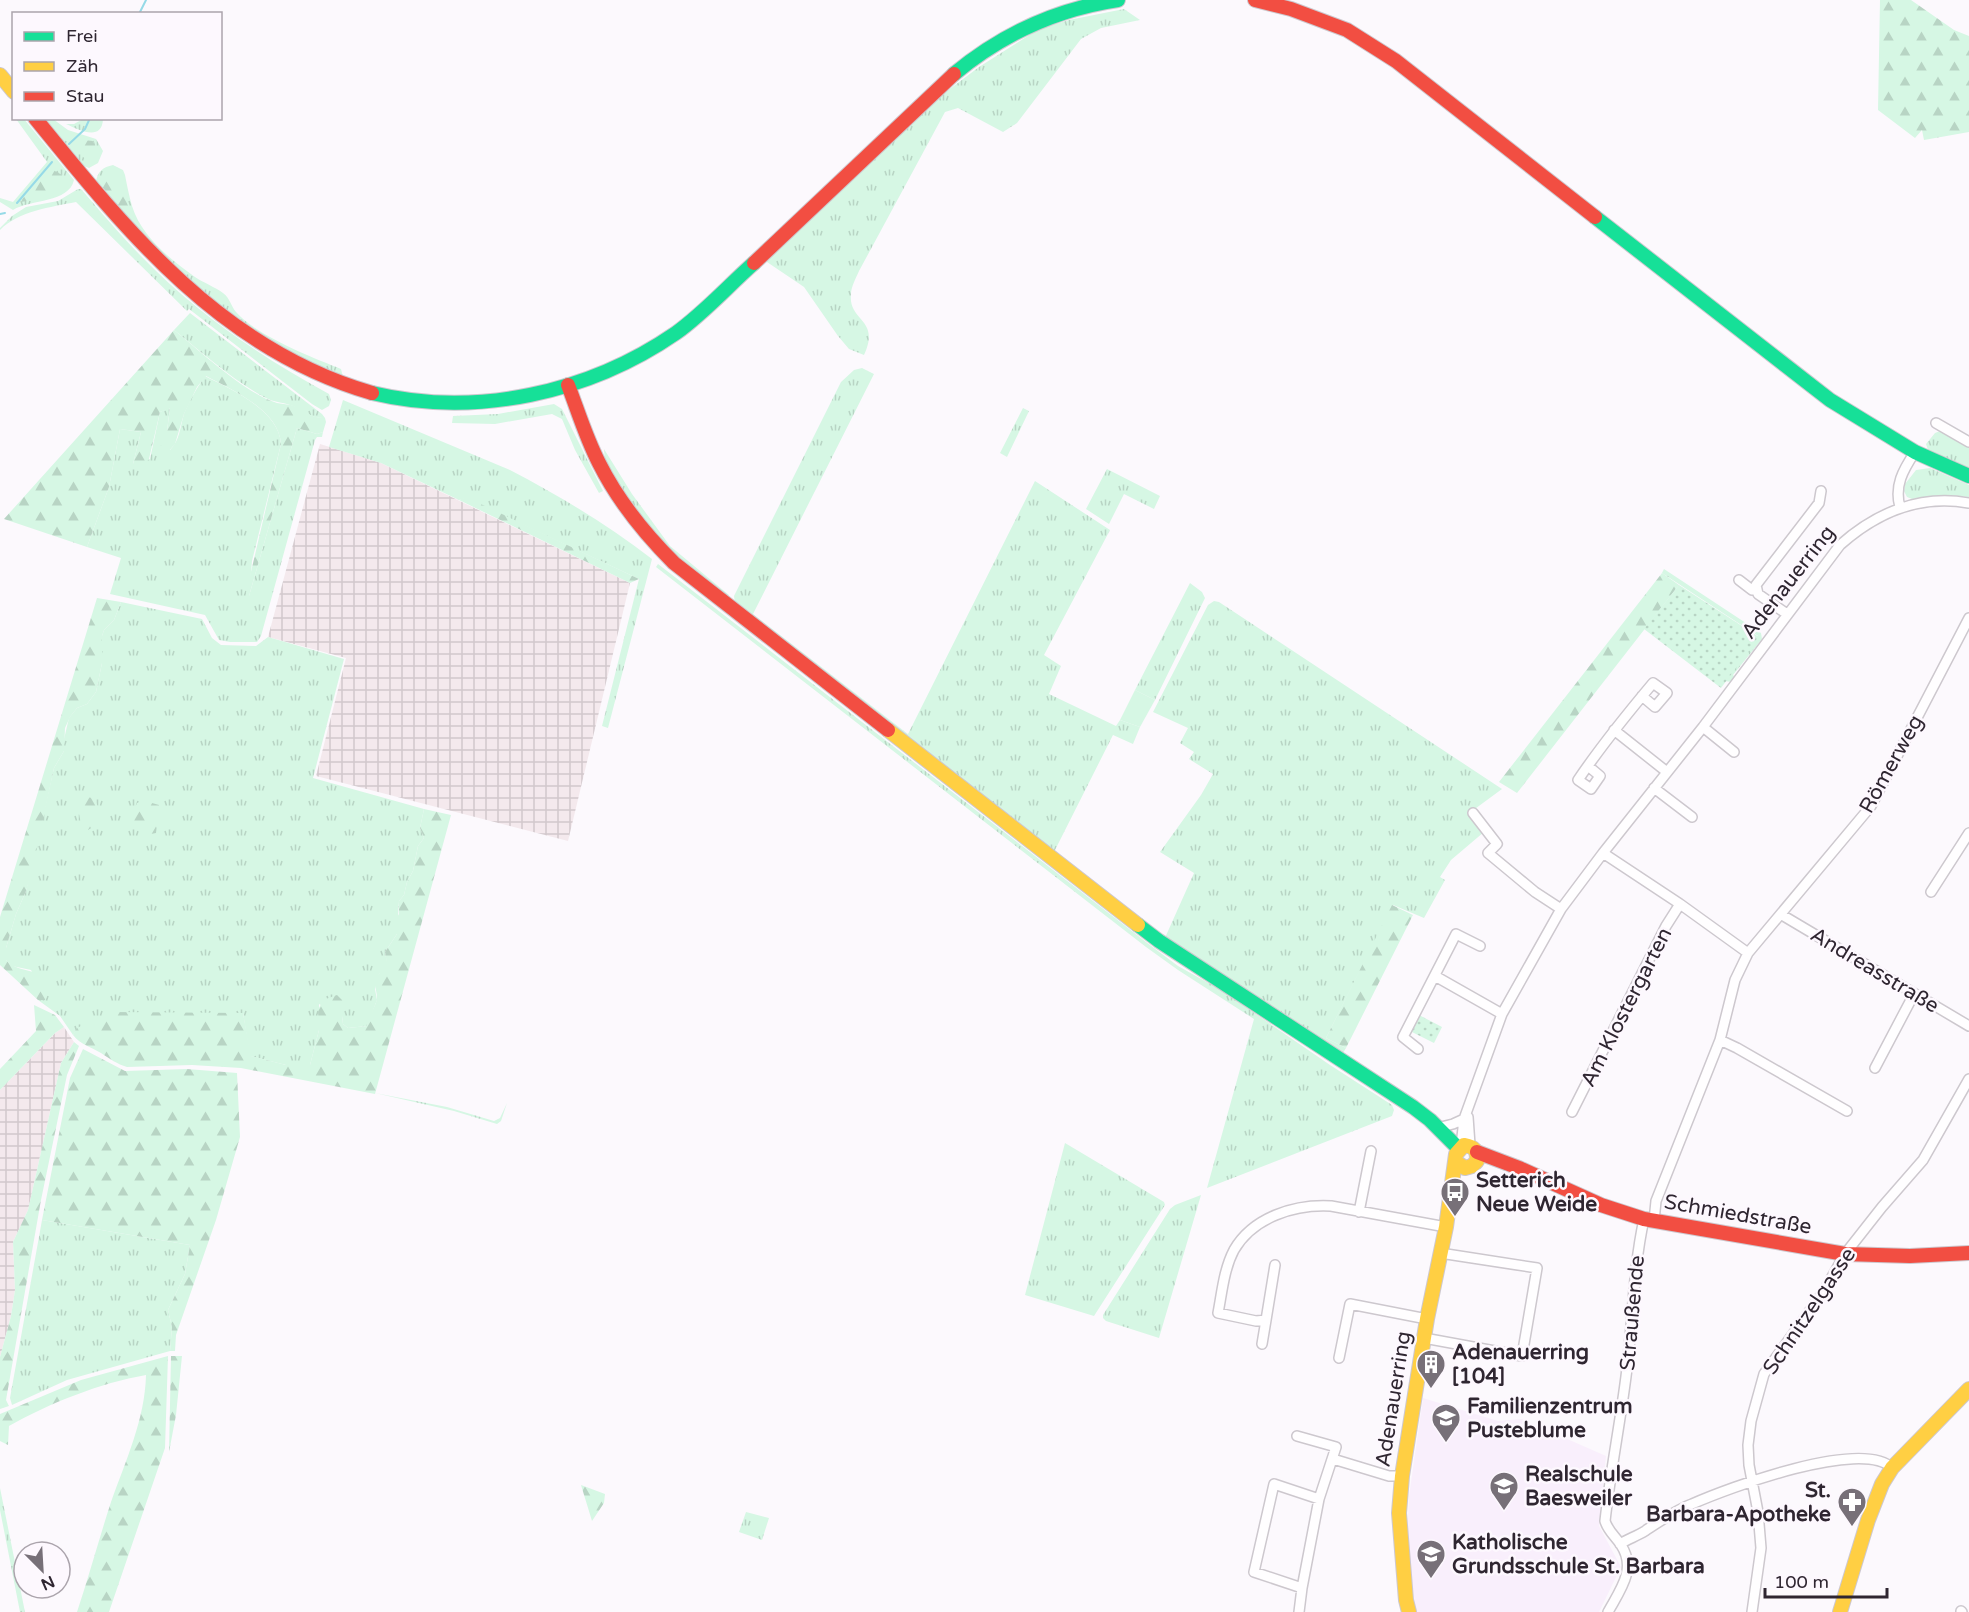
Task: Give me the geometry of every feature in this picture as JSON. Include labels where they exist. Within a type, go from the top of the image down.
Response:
[{"type":"main road","points":[[37,120],[85,180],[150,253],[186,288],[255,339],[304,368],[376,394],[452,403],[497,401],[536,395],[568,385],[633,358],[670,337],[711,303],[938,87],[980,53],[1026,28],[1078,7],[1118,0]]},
{"type":"main road","points":[[1255,0],[1291,9],[1347,30],[1396,61],[1830,400],[1915,452],[1969,476]]},
{"type":"main road","points":[[0,75],[12,90]]},
{"type":"main road","points":[[568,385],[591,447],[612,485],[635,519],[674,563],[1159,941],[1182,958],[1245,996],[1434,1124],[1466,1155]]},
{"type":"main road","name":"Schmiedstraße","points":[[1466,1155],[1510,1163],[1618,1213],[1649,1220],[1845,1254],[1910,1256],[1969,1253]]},
{"type":"main road","name":"Adenauerring","points":[[1409,1612],[1399,1513],[1402,1476],[1427,1319],[1451,1194],[1466,1155]]},
{"type":"main road","points":[[1840,1612],[1873,1502],[1882,1482],[1892,1468],[1969,1389]]},
{"type":"street","points":[[1936,423],[1969,442]]},
{"type":"street","points":[[1900,507],[1897,494],[1901,476],[1915,452]]},
{"type":"street","points":[[1756,590],[1755,585],[1819,503],[1821,491]]},
{"type":"street","name":"Adenauerring","points":[[1466,1155],[1464,1119],[1502,1014],[1561,909],[1703,727],[1840,545],[1868,523],[1900,507],[1936,501],[1969,502]]},
{"type":"street","points":[[1738,580],[1752,590],[1756,590],[1787,614]]},
{"type":"street","name":"Römerweg","points":[[1748,953],[1871,806],[1969,618]]},
{"type":"street","points":[[1588,766],[1642,696]]},
{"type":"street","points":[[1703,727],[1734,752]]},
{"type":"street","points":[[1614,730],[1667,772]]},
{"type":"street","points":[[1654,788],[1692,817]]},
{"type":"street","points":[[1473,813],[1497,844],[1488,853],[1535,892],[1561,909]]},
{"type":"street","points":[[1931,892],[1969,833]]},
{"type":"street","points":[[1603,853],[1748,953]]},
{"type":"street","name":"Am Klostergarten","points":[[1572,1112],[1666,926],[1680,904]]},
{"type":"street","name":"Andreasstraße","points":[[1782,915],[1969,1026]]},
{"type":"street","points":[[1418,1048],[1403,1037],[1456,934],[1480,945]]},
{"type":"street","name":"Straußende","points":[[1608,1612],[1628,1573],[1628,1562],[1620,1544],[1607,1528],[1605,1521],[1615,1439],[1625,1383],[1636,1257],[1720,1041],[1735,980],[1748,953]]},
{"type":"street","points":[[1435,976],[1502,1014]]},
{"type":"street","points":[[1875,1068],[1914,994]]},
{"type":"street","points":[[1720,1041],[1737,1048],[1847,1111]]},
{"type":"street","name":"Schnitzelgasse","points":[[1752,1612],[1761,1548],[1748,1445],[1751,1421],[1764,1374],[1824,1291],[1845,1254],[1923,1160],[1969,1079]]},
{"type":"street","name":"Adenauerring","points":[[1466,1155],[1468,1108]]},
{"type":"street","points":[[1434,1124],[1452,1124],[1464,1119]]},
{"type":"street","points":[[1359,1212],[1371,1150]]},
{"type":"street","points":[[1266,1320],[1256,1321],[1218,1313],[1227,1266],[1235,1249],[1250,1230],[1274,1215],[1312,1205],[1446,1227]]},
{"type":"street","points":[[1424,1338],[1522,1356],[1537,1268],[1440,1253]]},
{"type":"street","points":[[1262,1344],[1275,1265]]},
{"type":"street","points":[[1339,1358],[1350,1304],[1427,1319]]},
{"type":"street","points":[[1297,1436],[1336,1448],[1319,1499],[1299,1612]]},
{"type":"street","points":[[1620,1544],[1692,1503],[1752,1481],[1813,1464],[1855,1458],[1877,1459],[1886,1462],[1892,1468]]},
{"type":"street","points":[[1333,1459],[1389,1476],[1402,1476]]},
{"type":"street","points":[[1302,1588],[1254,1572],[1274,1485],[1319,1499]]},
{"type":"shaded area","points":[[320,444],[381,463],[630,583],[568,841],[316,776],[346,658],[268,637]]},
{"type":"shaded area","points":[[64,1027],[74,1042],[61,1063],[28,1210],[13,1242],[15,1290],[0,1357],[0,1090],[55,1033]]},
{"type":"shaded area","name":"Realschule Baesweiler","points":[[1423,1398],[1498,1421],[1522,1419],[1606,1456],[1599,1526],[1621,1567],[1599,1612],[1416,1612],[1407,1540],[1409,1496]]},
{"type":"green space","points":[[1880,0],[1911,0],[1954,30],[1969,36],[1969,132],[1924,140],[1922,130],[1915,138],[1878,110]]},
{"type":"green space","points":[[1124,9],[1140,20],[1101,28],[1081,39],[1017,123],[1003,132],[958,108],[945,112],[853,285],[851,303],[869,334],[864,355],[849,349],[804,287],[764,260],[918,113],[979,67],[1039,29],[1069,20]]},
{"type":"green space","points":[[17,120],[25,120],[74,180],[65,193],[57,197],[13,210],[0,202],[0,198],[13,202],[47,162]]},
{"type":"green space","points":[[42,120],[54,120],[68,130],[96,139],[103,151],[98,163],[89,168],[79,164]]},
{"type":"green space","points":[[81,120],[103,120],[102,126],[94,132],[66,124],[74,124]]},
{"type":"green space","points":[[69,133],[81,136],[83,140],[93,141],[97,154],[88,161],[85,159],[69,140]]},
{"type":"green space","points":[[113,165],[123,170],[132,206],[142,227],[167,255],[195,277],[223,293],[245,321],[285,345],[341,369],[343,377],[313,365],[256,334],[228,315],[176,272],[130,226],[96,182],[101,170]]},
{"type":"green space","points":[[53,170],[64,176],[67,187],[63,191],[52,197],[21,202],[47,172]]},
{"type":"green space","points":[[106,170],[115,172],[118,180],[124,184],[128,212],[124,213],[100,184],[100,178]]},
{"type":"green space","points":[[81,189],[118,232],[184,297],[230,333],[329,394],[331,400],[329,406],[322,410],[312,404],[189,309],[187,311],[76,202],[26,214],[16,218],[0,230],[12,216],[26,207],[58,201]]},
{"type":"green space","points":[[190,313],[325,418],[313,416],[291,405],[268,399],[218,365],[174,330]]},
{"type":"green space","points":[[174,330],[251,391],[277,403],[300,408],[315,417],[325,418],[323,432],[317,434],[297,428],[249,596],[246,593],[281,444],[272,421],[263,411],[241,395],[206,376],[197,387],[184,414],[175,444],[162,459],[159,450],[167,431],[170,408],[160,412],[149,459],[144,464],[133,464],[141,432],[120,429],[109,487],[87,547],[4,519]]},
{"type":"green space","points":[[862,368],[874,374],[753,614],[908,734],[1035,481],[1110,530],[1044,655],[1061,666],[1049,694],[1116,726],[1120,720],[1140,727],[1133,744],[1113,735],[1053,854],[735,604],[734,596],[841,382],[854,370]]},
{"type":"green space","points":[[205,376],[240,395],[263,411],[278,432],[281,444],[252,561],[249,596],[297,428],[317,434],[323,432],[322,437],[317,437],[315,440],[261,636],[257,642],[219,640],[205,615],[110,594],[121,558],[87,547],[109,487],[120,429],[141,432],[133,464],[150,459],[160,412],[170,407],[167,431],[170,450],[178,438],[188,404]]},
{"type":"green space","points":[[343,400],[510,470],[583,511],[652,559],[608,728],[602,726],[639,579],[466,498],[459,500],[381,463],[329,447]]},
{"type":"green space","points":[[554,404],[562,409],[603,491],[599,493],[575,450],[562,419],[552,414],[495,424],[452,423],[453,416],[498,414]]},
{"type":"green space","points":[[1023,408],[1029,411],[1007,457],[1000,453]]},
{"type":"green space","points":[[1940,431],[1969,447],[1969,468],[1928,450],[1926,444],[1935,433]]},
{"type":"green space","points":[[604,449],[632,494],[670,546],[729,595],[726,597],[669,551],[630,502],[605,462]]},
{"type":"green space","points":[[1930,468],[1969,485],[1969,497],[1948,495],[1912,499],[1907,497],[1904,491],[1905,484],[1916,470]]},
{"type":"green space","points":[[1107,469],[1160,496],[1154,509],[1124,494],[1109,524],[1086,509]]},
{"type":"green space","points":[[466,497],[639,579],[630,583],[459,500]]},
{"type":"green space","points":[[658,564],[1146,942],[1178,966],[1221,990],[1392,1105],[1394,1110],[1392,1116],[1207,1188],[1254,1019],[1146,947],[656,567]]},
{"type":"green space","points":[[1664,569],[1761,633],[1762,639],[1733,675],[1736,678],[1732,682],[1724,681],[1758,636],[1662,573]]},
{"type":"green space","points":[[1662,573],[1679,585],[1517,793],[1499,782]]},
{"type":"green space","points":[[1190,583],[1202,592],[1205,598],[1155,700],[1135,690]]},
{"type":"green space","points":[[1679,585],[1759,637],[1721,688],[1644,629]]},
{"type":"green space","points":[[97,598],[121,602],[114,620],[104,630],[102,636],[102,663],[96,692],[87,704],[77,708],[65,728],[64,751],[54,768],[33,867],[6,948],[6,960],[18,968],[35,973],[45,983],[49,993],[45,1000],[38,1000],[0,965],[0,917]]},
{"type":"green space","points":[[1214,601],[1219,602],[1502,789],[1468,814],[1484,832],[1451,860],[1440,877],[1445,880],[1424,918],[1393,905],[1326,1038],[1346,1048],[1343,1053],[1164,940],[1194,873],[1160,852],[1201,795],[1213,774],[1189,759],[1194,752],[1180,743],[1188,728],[1153,712],[1208,605]]},
{"type":"green space","points":[[121,602],[202,619],[212,638],[221,645],[256,646],[268,637],[344,659],[313,778],[424,809],[420,828],[424,838],[418,846],[413,871],[404,895],[399,901],[397,934],[385,952],[387,962],[385,970],[379,974],[375,989],[377,1000],[367,1026],[348,1028],[343,1024],[342,1016],[319,1004],[319,1030],[310,1065],[286,1065],[250,1056],[243,1013],[78,1028],[73,1035],[60,1016],[38,1000],[45,1000],[31,970],[12,966],[6,960],[6,948],[16,914],[26,891],[54,768],[64,751],[69,718],[77,708],[87,704],[96,692],[102,663],[102,636],[104,630],[114,620]]},
{"type":"green space","points":[[1135,690],[1155,700],[1140,727],[1120,720]]},
{"type":"green space","points":[[87,797],[93,798],[99,811],[96,825],[88,830],[82,826],[79,810],[79,806]]},
{"type":"green space","points":[[145,801],[159,805],[156,833],[142,833],[138,831],[133,822],[137,803]]},
{"type":"green space","points":[[424,809],[451,815],[375,1094],[241,1068],[192,1065],[127,1067],[83,1044],[73,1035],[77,1028],[110,1012],[243,1013],[251,1056],[286,1065],[310,1065],[319,1030],[318,1010],[323,1000],[337,995],[345,1008],[342,1016],[343,1024],[348,1028],[367,1026],[377,998],[376,978],[385,967],[385,952],[397,934],[394,922],[399,914],[399,901],[404,895],[413,871],[418,846],[424,838],[420,828]]},
{"type":"green space","points":[[1392,905],[1413,915],[1346,1048],[1326,1038]]},
{"type":"green space","points":[[34,1005],[55,1015],[64,1027],[55,1033],[0,1090],[0,1069],[36,1031]]},
{"type":"green space","points":[[1419,1015],[1442,1027],[1434,1043],[1410,1031]]},
{"type":"green space","points":[[74,1042],[79,1046],[67,1075],[41,1200],[6,1400],[9,1406],[0,1409],[0,1357],[15,1290],[13,1242],[28,1210],[61,1063]]},
{"type":"green space","points":[[83,1049],[125,1071],[187,1069],[237,1073],[240,1137],[216,1220],[176,1335],[175,1351],[170,1351],[172,1327],[168,1310],[185,1274],[190,1245],[42,1220],[70,1078]]},
{"type":"green space","points":[[375,1093],[447,1107],[494,1121],[500,1118],[507,1103],[501,1121],[497,1124],[454,1111]]},
{"type":"green space","points":[[1065,1143],[1164,1202],[1165,1205],[1094,1316],[1025,1295]]},
{"type":"green space","points":[[1201,1195],[1159,1338],[1106,1321],[1103,1315],[1170,1209]]},
{"type":"green space","points":[[42,1220],[190,1245],[185,1274],[168,1310],[172,1327],[170,1351],[67,1380],[12,1405],[10,1398]]},
{"type":"green space","points":[[168,1356],[165,1448],[109,1612],[77,1612],[138,1423],[146,1375],[93,1389],[58,1402],[9,1426],[8,1445],[0,1441],[0,1414],[81,1380]]},
{"type":"green space","points":[[171,1356],[182,1356],[176,1415],[169,1452]]},
{"type":"green space","points":[[581,1485],[605,1494],[604,1503],[592,1521]]},
{"type":"green space","points":[[0,1488],[12,1548],[12,1571],[0,1510]]},
{"type":"green space","points":[[746,1512],[769,1518],[762,1540],[739,1532]]},
{"type":"green space","points":[[18,1600],[23,1600],[25,1612],[20,1612]]},
{"type":"waterway","points":[[140,12],[146,0]]},
{"type":"waterway","points":[[69,144],[85,129],[89,120]]},
{"type":"waterway","points":[[17,203],[52,162]]},
{"type":"waterway","points":[[0,214],[5,213]]},
{"type":"traffic: fast","points":[[954,74],[991,47],[1031,26],[1073,10],[1118,0]]},
{"type":"traffic: fast","points":[[1595,217],[1830,400],[1915,452],[1969,476]]},
{"type":"traffic: fast","points":[[372,393],[411,400],[451,403],[491,401],[530,395],[569,385],[642,354],[676,333],[754,263]]},
{"type":"traffic: fast","points":[[1138,925],[1413,1107],[1430,1120],[1458,1148]]},
{"type":"traffic: slow","points":[[0,75],[12,90]]},
{"type":"traffic: slow","points":[[888,730],[1138,925]]},
{"type":"traffic: slow","points":[[1409,1612],[1399,1513],[1402,1476],[1427,1319],[1446,1227],[1456,1154],[1464,1145],[1475,1150],[1477,1161],[1472,1166],[1465,1168],[1456,1162]]},
{"type":"traffic: slow","points":[[1840,1612],[1868,1520],[1882,1484],[1892,1468],[1969,1389]]},
{"type":"traffic: jam","points":[[1255,0],[1291,9],[1347,30],[1396,61],[1595,217]]},
{"type":"traffic: jam","points":[[754,263],[954,74]]},
{"type":"traffic: jam","points":[[37,120],[106,204],[144,245],[183,283],[225,318],[270,348],[319,374],[372,393]]},
{"type":"traffic: jam","points":[[568,385],[590,444],[606,477],[632,516],[663,552],[674,563],[888,730]]},
{"type":"traffic: jam","points":[[1477,1152],[1601,1205],[1644,1219],[1845,1254],[1910,1256],[1969,1253]]},
{"type":"place","name":"Setterich Neue Weide","points":[[1455,1218]]},
{"type":"place","name":"Adenauerring [104]","points":[[1431,1390]]},
{"type":"place","name":"Familienzentrum Pusteblume","points":[[1446,1444]]},
{"type":"place","name":"Realschule Baesweiler","points":[[1504,1512]]},
{"type":"place","name":"St. Barbara-Apotheke","points":[[1852,1528]]},
{"type":"place","name":"Katholische Grundsschule St. Barbara","points":[[1431,1580]]}]
